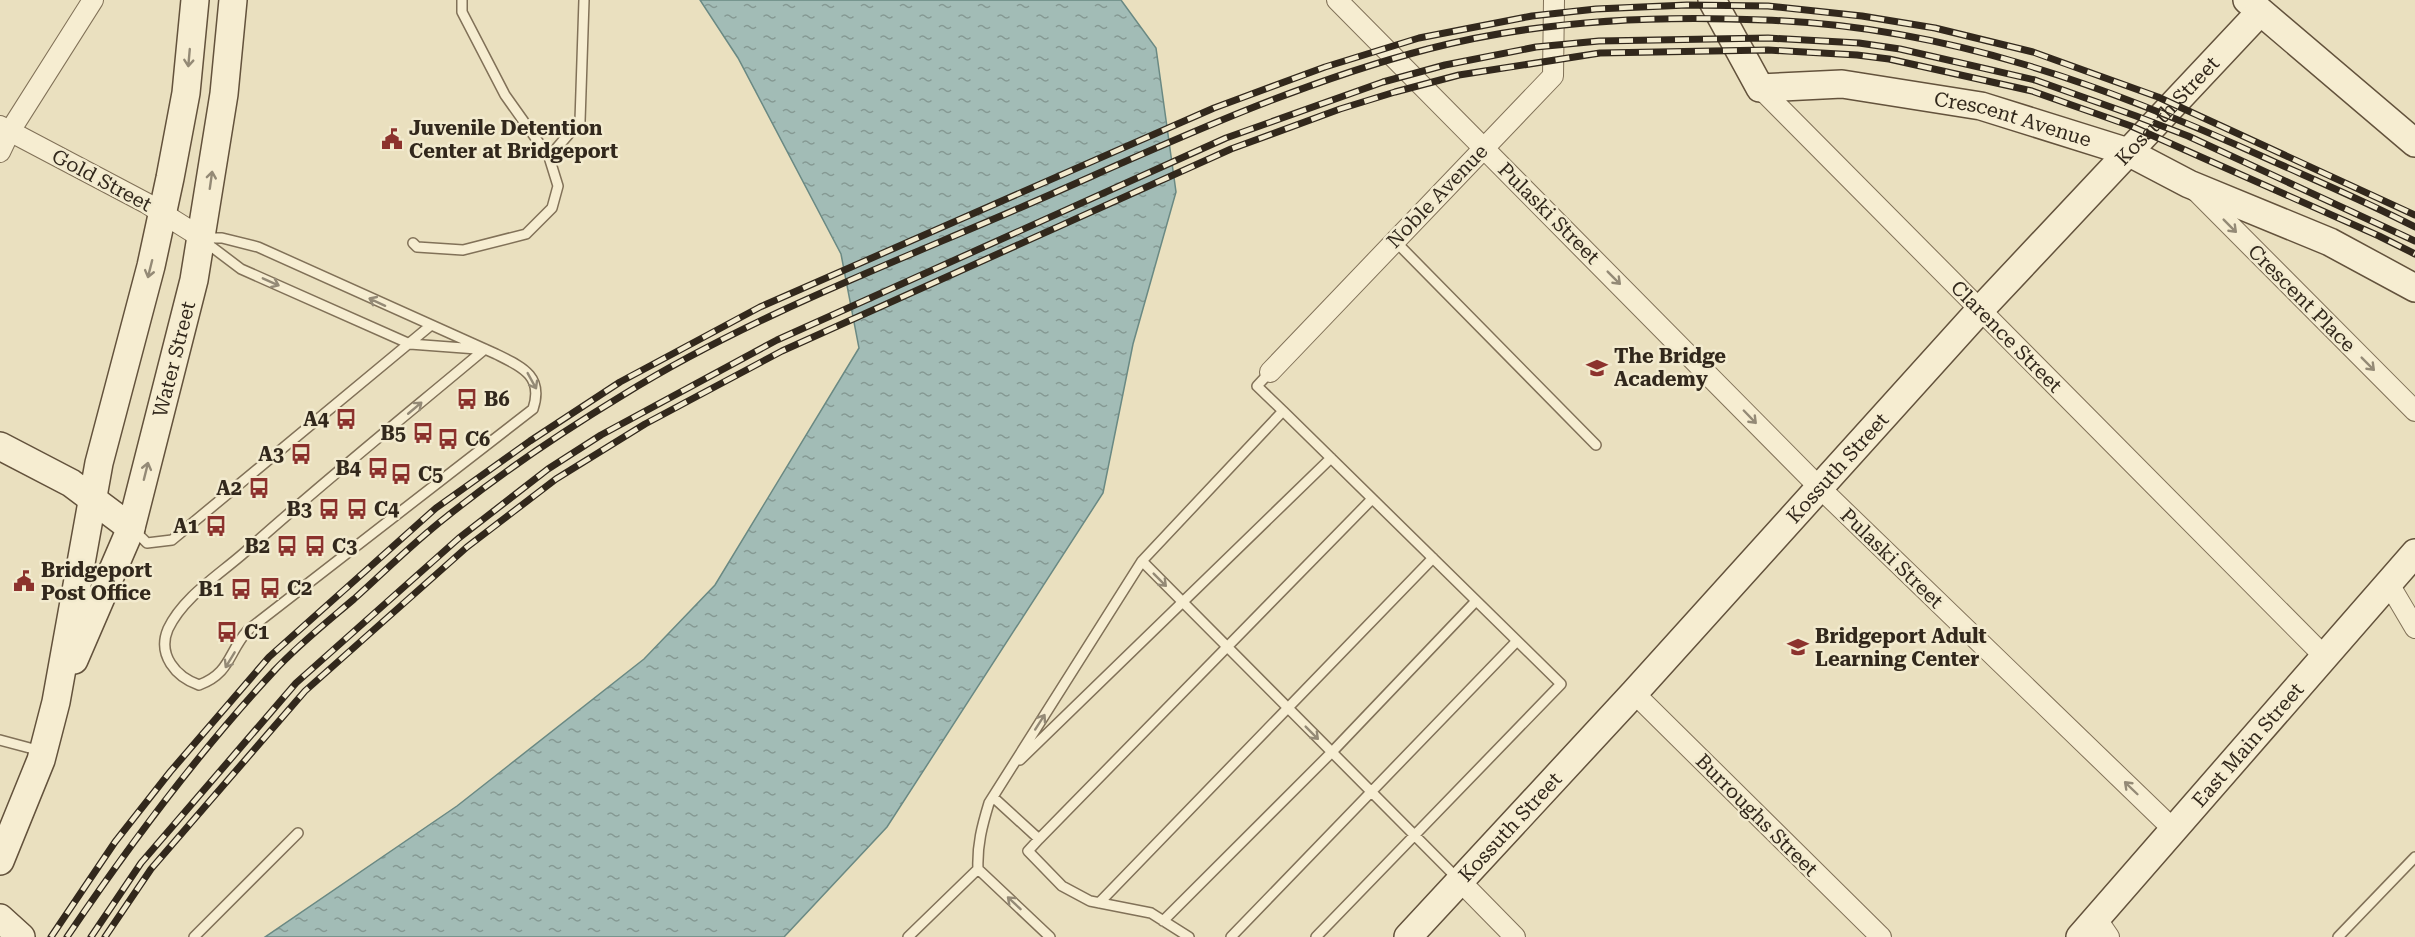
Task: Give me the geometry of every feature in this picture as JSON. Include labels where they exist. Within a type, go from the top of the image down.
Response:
[{"type":"main road","name":"Water Street","points":[[0,861],[43,752],[56,702],[92,498],[162,212],[186,93],[195,0]]},
{"type":"main road","name":"Water Street","points":[[56,702],[132,528],[192,291],[224,94],[233,0]]},
{"type":"main road","name":"Clarence Street","points":[[1712,0],[1760,88]]},
{"type":"main road","points":[[2259,4],[2415,143]]},
{"type":"main road","name":"Kossuth Street","points":[[1408,937],[1634,693],[1979,310],[2128,152],[2259,4]]},
{"type":"main road","name":"Crescent Avenue","points":[[1760,88],[1842,84],[1981,106],[2128,152],[2189,184],[2330,242],[2415,288]]},
{"type":"main road","points":[[0,446],[71,483],[132,528]]},
{"type":"main road","name":"East Main Street","points":[[2095,931],[2173,829],[2415,553]]},
{"type":"main road","points":[[0,918],[21,937]]},
{"type":"street","points":[[0,152],[5,129],[93,0]]},
{"type":"street","name":"Pulaski Street","points":[[1337,0],[1820,488],[2173,829]]},
{"type":"street","name":"Noble Avenue","points":[[1270,372],[1553,76],[1554,0]]},
{"type":"street","name":"Clarence Street","points":[[1760,88],[2324,656]]},
{"type":"street","name":"Gold Street","points":[[5,129],[162,212],[202,238]]},
{"type":"street","name":"Crescent Place","points":[[2189,184],[2415,411]]},
{"type":"street","points":[[2389,584],[2415,628]]},
{"type":"street","name":"Burroughs Street","points":[[1634,693],[1881,937]]},
{"type":"street","points":[[1460,881],[1515,937]]},
{"type":"lane","points":[[413,243],[417,247],[463,250],[526,234],[552,208],[558,186],[549,157],[505,95],[462,12],[462,0]]},
{"type":"lane","points":[[549,157],[580,121],[584,0]]},
{"type":"lane","points":[[202,238],[222,238],[258,247],[485,350],[523,368],[536,386],[533,409],[248,630],[238,640],[226,667],[213,680],[199,685],[188,681],[172,668],[166,648],[168,631],[190,600],[289,512],[485,350]]},
{"type":"lane","points":[[202,238],[224,258],[241,268],[410,344],[485,350]]},
{"type":"lane","points":[[1395,241],[1596,445]]},
{"type":"lane","points":[[132,528],[147,543],[172,540],[430,326]]},
{"type":"lane","points":[[1270,372],[1257,386],[1561,684],[1316,937]]},
{"type":"lane","points":[[1050,937],[978,869],[977,843],[993,796],[1142,561],[1283,411]]},
{"type":"lane","points":[[1009,771],[1331,458]]},
{"type":"lane","points":[[1189,937],[1151,913],[1090,902],[1062,886],[1028,851],[1372,499]]},
{"type":"lane","points":[[1099,903],[1432,558]]},
{"type":"lane","points":[[1142,561],[1460,881]]},
{"type":"lane","points":[[1164,921],[1332,752],[1476,601]]},
{"type":"lane","points":[[1232,937],[1517,641]]},
{"type":"lane","points":[[0,740],[43,752]]},
{"type":"lane","points":[[993,796],[1040,839]]},
{"type":"lane","points":[[194,937],[298,833]]},
{"type":"lane","points":[[2338,937],[2415,856]]},
{"type":"lane","points":[[908,937],[978,869]]},
{"type":"water","points":[[700,0],[1121,0],[1156,48],[1176,192],[1133,344],[1103,493],[887,827],[784,937],[265,937],[457,806],[644,659],[715,585],[859,348],[841,254],[738,58]]},
{"type":"railway","points":[[51,937],[115,842],[170,772],[269,657],[436,508],[530,441],[620,382],[760,307],[1214,108],[1325,67],[1419,38],[1532,16],[1596,9],[1687,5],[1768,6],[1862,16],[1935,28],[2033,52],[2158,97],[2415,215]]},
{"type":"railway","points":[[67,937],[165,800],[218,734],[283,661],[433,528],[488,485],[555,438],[672,366],[774,314],[1230,117],[1328,79],[1378,63],[1428,49],[1510,32],[1595,22],[1680,18],[1764,20],[1831,25],[1896,34],[1960,47],[2085,84],[2207,132],[2415,227]]},
{"type":"railway","points":[[91,937],[141,863],[296,683],[459,538],[548,469],[601,435],[777,340],[1226,138],[1383,82],[1445,65],[1536,47],[1599,41],[1768,38],[1859,43],[1900,49],[2035,80],[2136,116],[2188,136],[2415,241]]},
{"type":"railway","points":[[105,937],[151,869],[305,691],[467,547],[556,479],[645,424],[782,351],[1231,149],[1340,109],[1395,92],[1459,75],[1600,53],[1768,50],[1889,59],[2032,91],[2131,126],[2415,254]]},
{"type":"place","name":"Juvenile Detention Center at Bridgeport","points":[[392,139]]},
{"type":"place","name":"The Bridge Academy","points":[[1597,368]]},
{"type":"place","name":"B6","points":[[467,399]]},
{"type":"place","name":"A4","points":[[346,419]]},
{"type":"place","name":"B5","points":[[423,433]]},
{"type":"place","name":"C6","points":[[448,439]]},
{"type":"place","name":"A3","points":[[301,454]]},
{"type":"place","name":"B4","points":[[378,468]]},
{"type":"place","name":"C5","points":[[401,474]]},
{"type":"place","name":"A2","points":[[259,488]]},
{"type":"place","name":"B3","points":[[329,509]]},
{"type":"place","name":"C4","points":[[357,509]]},
{"type":"place","name":"A1","points":[[216,526]]},
{"type":"place","name":"B2","points":[[287,546]]},
{"type":"place","name":"C3","points":[[315,546]]},
{"type":"place","name":"Bridgeport Post Office","points":[[24,581]]},
{"type":"place","name":"C2","points":[[270,588]]},
{"type":"place","name":"B1","points":[[241,589]]},
{"type":"place","name":"C1","points":[[227,632]]},
{"type":"place","name":"Bridgeport Adult Learning Center","points":[[1798,647]]}]
